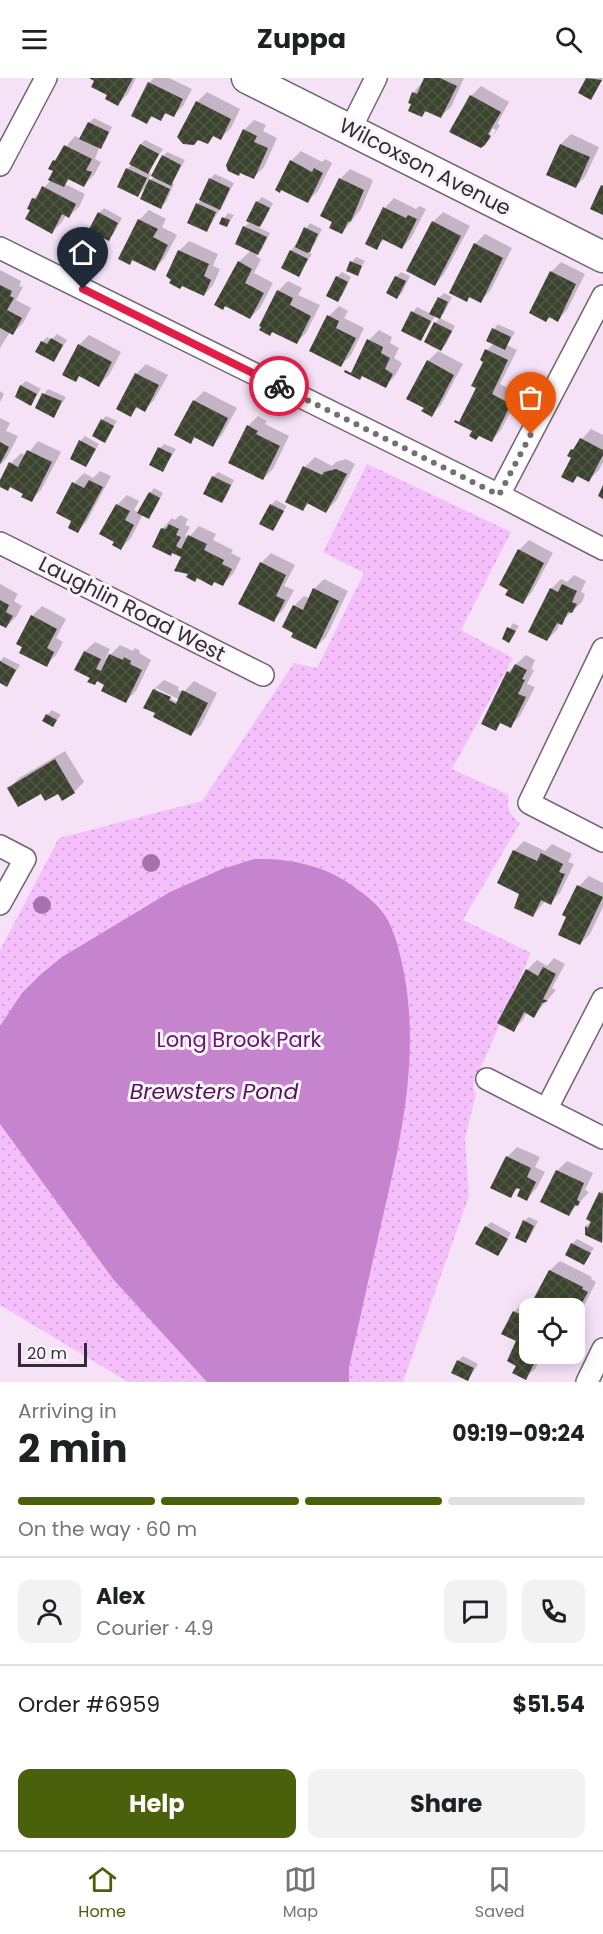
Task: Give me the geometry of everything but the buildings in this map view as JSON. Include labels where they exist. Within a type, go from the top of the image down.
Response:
[{"type":"street","points":[[0,165],[46,78]]},
{"type":"street","name":"Wilcoxson Avenue","points":[[247,78],[603,257]]},
{"type":"street","points":[[350,130],[376,78]]},
{"type":"street","points":[[0,248],[499,495],[603,549]]},
{"type":"street","points":[[499,495],[603,296]]},
{"type":"street","name":"Laughlin Road West","points":[[0,543],[263,675]]},
{"type":"street","points":[[603,648],[529,803],[603,841]]},
{"type":"street","points":[[0,846],[25,859],[0,904]]},
{"type":"street","points":[[547,1108],[603,999]]},
{"type":"street","points":[[488,1079],[603,1138]]},
{"type":"street","points":[[587,1382],[603,1349]]},
{"type":"green space","name":"Long Brook Park","points":[[367,464],[511,532],[461,630],[513,658],[452,769],[509,795],[510,811],[520,823],[463,920],[531,953],[474,1083],[473,1088],[476,1094],[465,1138],[469,1196],[403,1382],[128,1382],[0,1305],[0,950],[59,838],[202,801],[294,663],[317,668],[364,573],[323,552]]},
{"type":"water","name":"Brewsters Pond","points":[[254,859],[306,864],[342,879],[362,893],[386,917],[397,944],[404,973],[409,1007],[410,1041],[405,1107],[393,1173],[349,1367],[349,1382],[207,1382],[113,1279],[0,1124],[0,1026],[22,993],[62,957],[170,892],[222,869]]},
{"type":"way so far","points":[[279,386],[499,495],[531,434]]},
{"type":"route","points":[[83,289],[279,386]]}]
